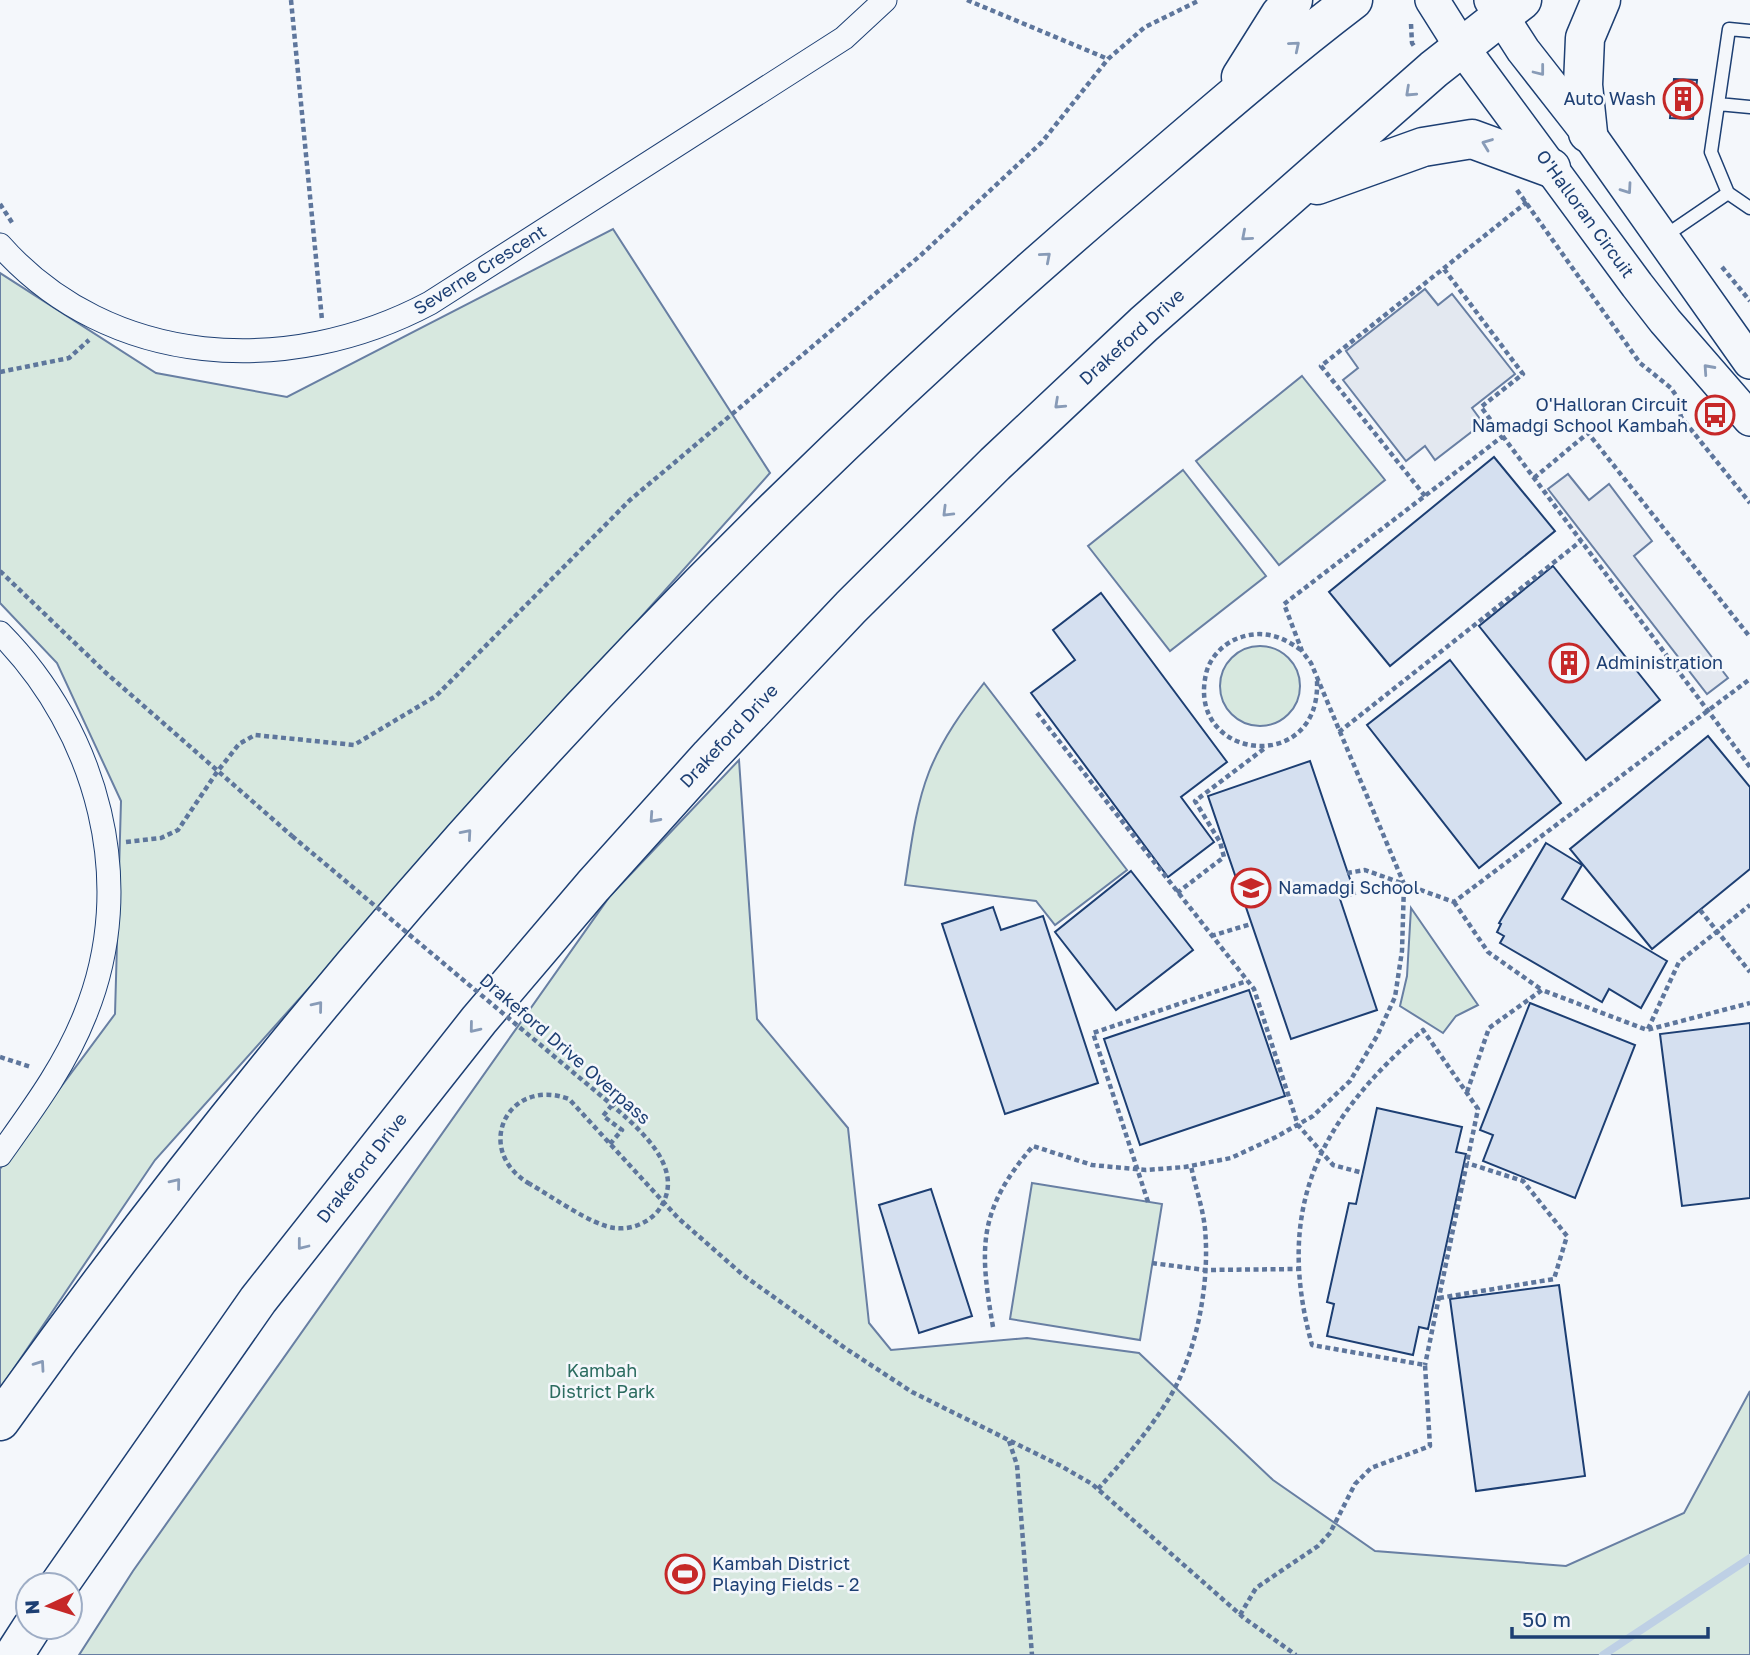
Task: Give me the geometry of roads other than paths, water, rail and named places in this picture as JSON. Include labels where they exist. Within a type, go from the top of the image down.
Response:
[{"type":"highway","points":[[1223,105],[1280,15],[1293,0]]},
{"type":"highway","points":[[0,1421],[170,1190],[317,1007],[522,771],[641,644],[782,501],[994,302],[1223,105],[1353,0]]},
{"type":"highway","points":[[1588,133],[1583,85],[1585,38],[1601,0]]},
{"type":"highway","name":"Drakeford Drive","points":[[68,1571],[258,1300],[480,1020],[593,886],[719,746],[851,607],[985,474],[1144,324],[1298,191],[1505,5]]},
{"type":"highway","points":[[1298,191],[1423,147],[1472,139],[1551,168]]},
{"type":"street","name":"Severne Crescent","points":[[10,239],[22,269],[65,302],[143,337],[201,349],[261,351],[320,344],[349,337],[404,317],[430,303],[844,38],[885,0]]},
{"type":"street","points":[[1505,5],[1523,50],[1588,133],[1750,362]]},
{"type":"street","name":"O'Halloran Circuit","points":[[1421,9],[1461,46],[1665,321],[1750,419]]},
{"type":"street","points":[[0,633],[25,658],[62,712],[76,739],[98,799],[107,852],[108,922],[96,983],[74,1042],[41,1099],[0,1155]]},
{"type":"lane","points":[[1750,31],[1729,29],[1711,152],[1728,193],[1750,208]]},
{"type":"lane","points":[[1718,104],[1750,107]]},
{"type":"lane","points":[[1662,238],[1728,193]]},
{"type":"waterway","points":[[1603,1655],[1750,1558]]},
{"type":"place","name":"Auto Wash","points":[[1683,99]]},
{"type":"place","name":"O'Halloran Circuit Namadgi School Kambah","points":[[1715,415]]},
{"type":"place","name":"Administration","points":[[1569,663]]},
{"type":"place","name":"Namadgi School","points":[[1251,888]]},
{"type":"place","name":"Kambah District Playing Fields - 2","points":[[685,1574]]},
{"type":"park label","name":"Kambah District Park","points":[[602,1381]]}]
